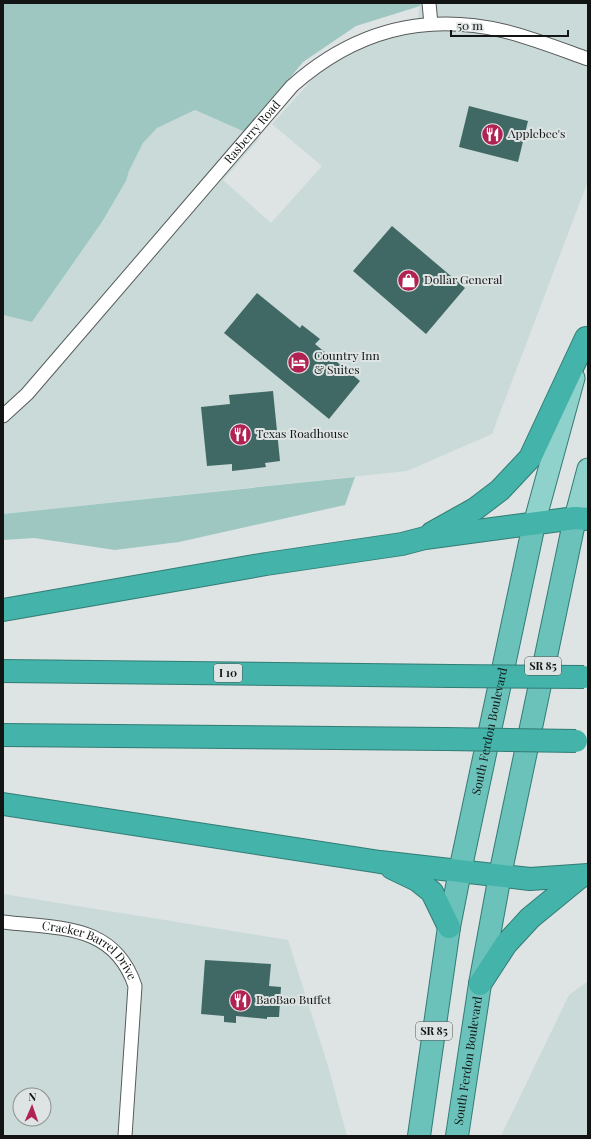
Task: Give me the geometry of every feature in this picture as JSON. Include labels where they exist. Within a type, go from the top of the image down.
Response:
[{"type":"highway","points":[[425,538],[475,509],[487,500],[500,490],[530,458],[587,335]]},
{"type":"highway","points":[[3,610],[266,564],[402,544],[425,538],[582,518]]},
{"type":"highway","name":"South Ferdon Boulevard","points":[[457,1136],[480,984],[500,875],[582,518]]},
{"type":"highway","name":"South Ferdon Boulevard","points":[[419,1136],[449,927],[534,524]]},
{"type":"highway","name":"I 10","points":[[3,671],[586,677]]},
{"type":"highway","points":[[3,736],[582,741]]},
{"type":"highway","points":[[3,804],[380,862],[530,879],[584,876]]},
{"type":"highway","points":[[380,862],[417,880],[432,892],[449,927]]},
{"type":"highway","points":[[480,984],[506,944],[530,918],[584,876]]},
{"type":"main road","name":"South Ferdon Boulevard","points":[[534,524],[587,335]]},
{"type":"main road","name":"South Ferdon Boulevard","points":[[582,518],[588,469]]},
{"type":"street","points":[[429,3],[431,24]]},
{"type":"street","name":"Rasberry Road","points":[[3,416],[27,394],[292,86],[323,61],[357,42],[395,29],[431,24],[462,24],[505,32],[588,58]]},
{"type":"street","name":"Cracker Barrel Drive","points":[[3,922],[83,932],[110,946],[121,957],[130,972],[135,986],[125,1136]]},
{"type":"shaded area","points":[[3,3],[420,3],[420,6],[356,26],[303,62],[245,132],[195,110],[157,128],[143,143],[129,171],[126,181],[102,222],[32,322],[3,315]]},
{"type":"shaded area","points":[[420,3],[588,3],[588,181],[492,434],[407,471],[3,514],[3,315],[32,322],[102,222],[126,181],[129,171],[143,143],[157,128],[195,110],[260,138],[223,180],[271,223],[322,166],[272,124],[320,71],[350,52],[397,32],[418,18]]},
{"type":"shaded area","points":[[355,477],[345,505],[179,542],[115,550],[34,538],[3,540],[3,514]]},
{"type":"shaded area","points":[[3,894],[288,940],[328,1066],[347,1136],[3,1136]]},
{"type":"shaded area","points":[[588,981],[588,1136],[501,1136],[569,995]]},
{"type":"building","name":"Applebee's","points":[[469,106],[528,121],[518,162],[459,147]]},
{"type":"building","name":"Dollar General","points":[[392,226],[465,288],[426,334],[353,271]]},
{"type":"building","name":"Country Inn & Suites","points":[[257,293],[300,328],[302,325],[320,339],[315,344],[360,381],[329,419],[224,333]]},
{"type":"building","name":"Texas Roadhouse","points":[[273,391],[280,461],[265,463],[266,467],[232,471],[232,464],[207,466],[201,407],[230,404],[229,395]]},
{"type":"building","name":"BaoBao Buffet","points":[[205,960],[271,964],[269,986],[281,987],[279,1017],[267,1017],[267,1019],[236,1016],[236,1023],[224,1022],[224,1016],[201,1014]]},
{"type":"place","name":"Applebee's","points":[[493,134]]},
{"type":"place","name":"Dollar General","points":[[409,280]]},
{"type":"place","name":"Country Inn & Suites","points":[[299,363]]},
{"type":"place","name":"Texas Roadhouse","points":[[240,434]]},
{"type":"place","name":"BaoBao Buffet","points":[[241,1000]]}]
